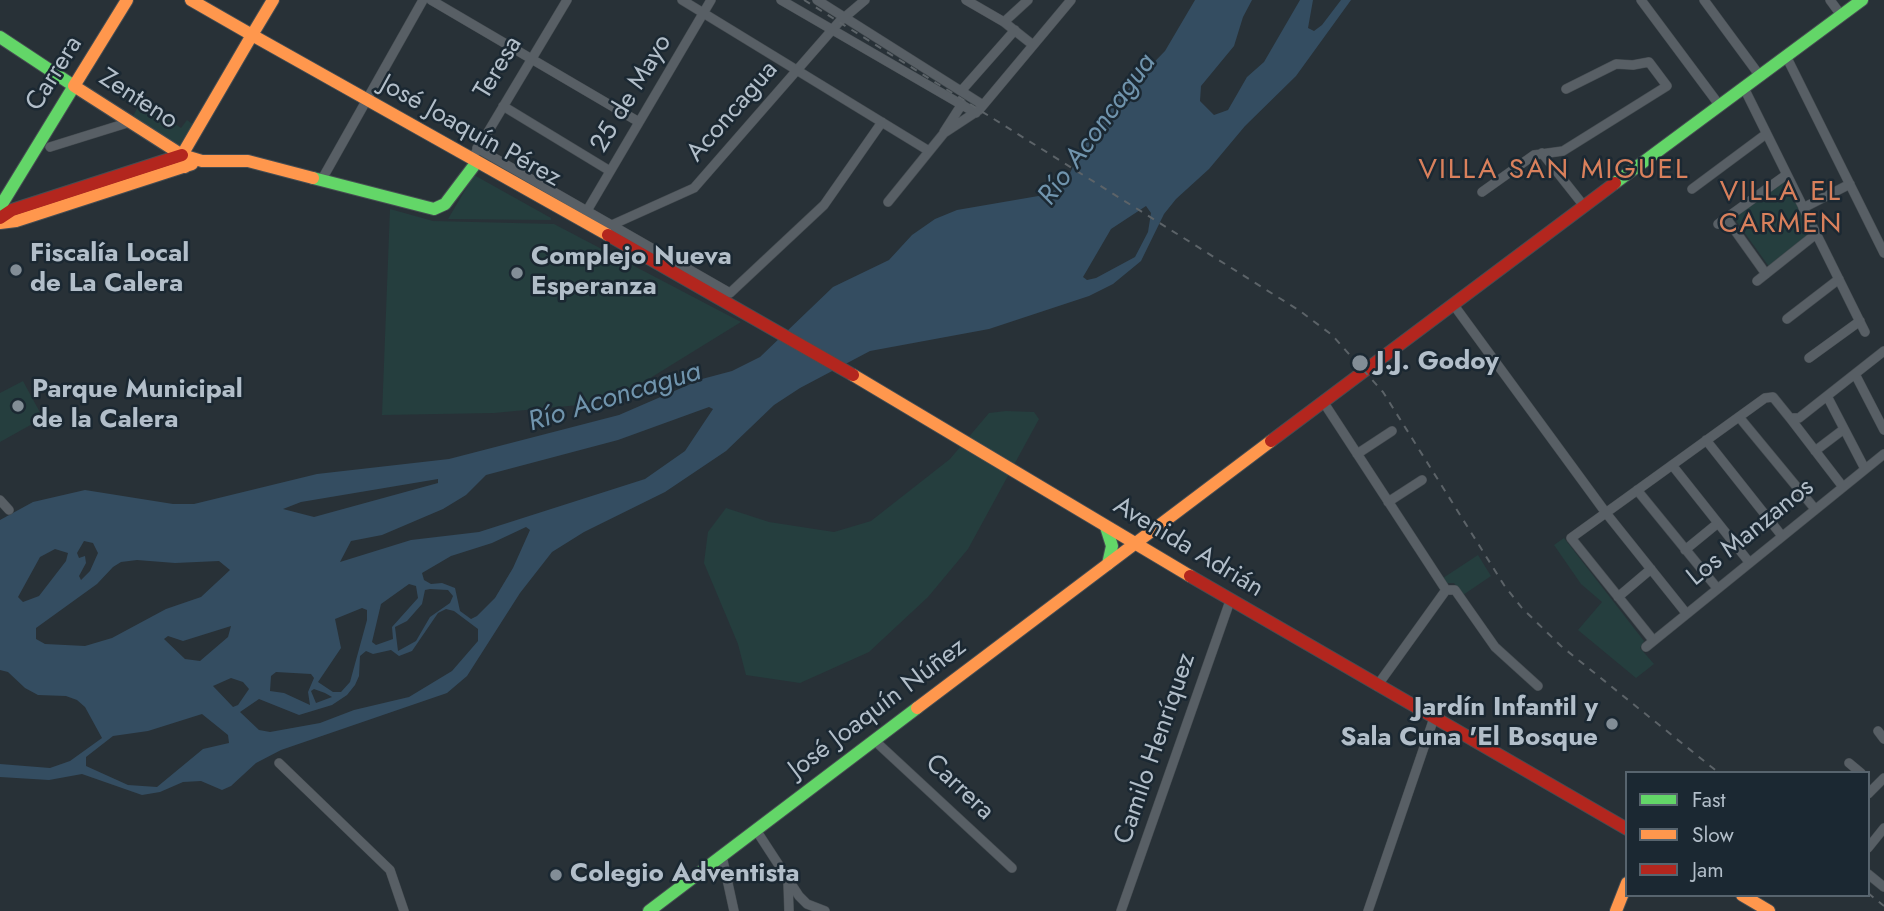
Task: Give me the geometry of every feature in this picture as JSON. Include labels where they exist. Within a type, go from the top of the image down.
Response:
[{"type":"main road","name":"Carrera","points":[[0,207],[127,0]]},
{"type":"main road","name":"José Joaquín Pérez","points":[[191,0],[453,150],[729,298]]},
{"type":"main road","points":[[0,220],[12,209],[184,161],[273,0]]},
{"type":"main road","name":"José Joaquín Núñez","points":[[649,911],[1453,304],[1862,0]]},
{"type":"main road","name":"Zenteno","points":[[0,37],[184,161],[233,158],[321,181]]},
{"type":"main road","name":"Teresa","points":[[321,181],[439,208],[473,161]]},
{"type":"main road","name":"Avenida Adrián","points":[[729,298],[1230,601],[1625,828]]},
{"type":"main road","points":[[1105,526],[1112,546],[1108,564]]},
{"type":"main road","points":[[1615,822],[1625,834]]},
{"type":"main road","points":[[1616,911],[1625,889]]},
{"type":"main road","points":[[1745,897],[1769,911]]},
{"type":"street","points":[[321,181],[423,0]]},
{"type":"street","points":[[431,0],[639,122]]},
{"type":"street","name":"Teresa","points":[[473,161],[567,0]]},
{"type":"street","points":[[682,0],[929,151]]},
{"type":"street","points":[[781,0],[793,2],[962,104],[979,109]]},
{"type":"street","points":[[817,0],[962,90],[979,109]]},
{"type":"street","name":"Aconcagua","points":[[614,224],[694,188],[833,28],[865,0]]},
{"type":"street","points":[[966,0],[1004,22],[1033,46]]},
{"type":"street","points":[[1004,22],[1028,0]]},
{"type":"street","points":[[944,133],[979,109],[1071,0]]},
{"type":"street","points":[[1641,0],[1720,106]]},
{"type":"street","points":[[1704,0],[1760,76]]},
{"type":"street","points":[[1830,0],[1841,15]]},
{"type":"street","name":"25 de Mayo","points":[[588,209],[709,1]]},
{"type":"street","points":[[962,90],[1015,30]]},
{"type":"street","points":[[1786,57],[1884,253]]},
{"type":"street","points":[[1482,192],[1534,155],[1563,151],[1668,86],[1649,62],[1616,64],[1566,89]]},
{"type":"street","points":[[1744,88],[1865,332]]},
{"type":"street","points":[[888,202],[944,133],[962,104]]},
{"type":"street","points":[[503,106],[610,171]]},
{"type":"street","points":[[50,147],[127,122]]},
{"type":"street","points":[[729,298],[824,205],[883,122]]},
{"type":"street","points":[[1692,189],[1766,134]]},
{"type":"street","points":[[1542,153],[1584,206]]},
{"type":"street","name":"José Joaquín Pérez","points":[[473,161],[588,209],[729,298]]},
{"type":"street","points":[[1766,274],[1722,221],[1786,175]]},
{"type":"street","points":[[1803,208],[1850,184]]},
{"type":"street","points":[[1757,281],[1816,234]]},
{"type":"street","points":[[1787,319],[1839,279]]},
{"type":"street","points":[[1453,304],[1606,513],[1686,613]]},
{"type":"street","points":[[1809,358],[1860,321]]},
{"type":"street","points":[[1790,418],[1801,417],[1884,351]]},
{"type":"street","points":[[1855,374],[1884,430]]},
{"type":"street","points":[[1827,396],[1865,469]]},
{"type":"street","points":[[1651,569],[1618,597],[1571,538],[1765,398],[1775,398],[1843,486]]},
{"type":"street","points":[[1324,403],[1446,590]]},
{"type":"street","points":[[1739,417],[1815,509]]},
{"type":"street","points":[[1815,451],[1844,429]]},
{"type":"street","points":[[1357,454],[1392,431]]},
{"type":"street","points":[[1706,440],[1782,536]]},
{"type":"street","name":"Los Manzanos","points":[[1618,597],[1649,643],[1884,454]]},
{"type":"street","points":[[1672,465],[1749,562]]},
{"type":"street","points":[[1388,502],[1422,480]]},
{"type":"street","points":[[1637,490],[1717,588]]},
{"type":"street","points":[[0,499],[9,510]]},
{"type":"street","points":[[1685,550],[1718,523]]},
{"type":"street","points":[[1377,686],[1446,590]]},
{"type":"street","points":[[1446,590],[1455,590],[1495,647],[1538,687]]},
{"type":"street","name":"Camilo Henríquez","points":[[1121,911],[1230,601]]},
{"type":"street","points":[[1368,911],[1434,718]]},
{"type":"street","name":"Carrera","points":[[874,740],[1012,868]]},
{"type":"street","points":[[279,763],[390,870],[404,911]]},
{"type":"street","points":[[1849,763],[1859,771]]},
{"type":"street","points":[[1870,846],[1884,828]]},
{"type":"street","points":[[756,830],[803,901],[825,911]]},
{"type":"street","points":[[722,856],[734,911]]},
{"type":"street","points":[[787,880],[790,911]]},
{"type":"street","points":[[790,911],[803,901]]},
{"type":"green space","points":[[141,101],[181,128],[187,120],[195,126],[184,146],[176,146],[132,118]]},
{"type":"green space","points":[[474,175],[551,218],[551,220],[448,219]]},
{"type":"green space","points":[[1786,179],[1814,235],[1770,268],[1734,218]]},
{"type":"green space","name":"Complejo Nueva Esperanza","points":[[390,209],[433,221],[554,224],[741,322],[626,393],[579,405],[494,413],[382,415]]},
{"type":"green space","name":"Parque Municipal de la Calera","points":[[23,381],[43,418],[0,442],[0,393]]},
{"type":"green space","points":[[1034,412],[1039,419],[968,549],[928,597],[869,652],[800,683],[746,675],[738,644],[704,563],[708,532],[726,508],[769,522],[834,532],[871,521],[950,459],[989,413]]},
{"type":"green space","points":[[1564,538],[1644,641],[1640,648],[1654,664],[1636,678],[1578,630],[1602,602],[1581,584],[1554,545]]},
{"type":"green space","points":[[1478,555],[1491,576],[1463,595],[1454,583],[1446,583],[1443,578]]},
{"type":"water","name":"Río Aconcagua","points":[[1195,0],[1252,0],[1243,17],[1234,46],[1201,86],[1200,101],[1214,115],[1228,110],[1247,77],[1264,62],[1300,0],[1313,0],[1308,28],[1314,31],[1341,0],[1351,0],[1296,76],[1245,126],[1209,169],[1176,199],[1164,214],[1141,261],[1113,284],[1089,296],[989,329],[870,351],[800,388],[774,405],[726,451],[665,492],[584,532],[552,552],[520,593],[467,676],[447,693],[281,750],[256,763],[231,786],[222,790],[201,781],[183,782],[160,792],[142,795],[82,774],[49,780],[0,777],[0,764],[50,768],[70,761],[102,738],[85,707],[77,700],[66,696],[38,695],[25,688],[8,672],[0,670],[0,520],[33,502],[85,490],[173,504],[194,504],[317,474],[449,459],[619,415],[702,379],[732,371],[760,357],[833,287],[889,260],[912,235],[935,219],[957,210],[1050,194],[1068,177],[1089,134],[1102,116],[1165,51]],"holes":[[[1146,206],[1151,213],[1148,232],[1135,257],[1087,280],[1083,277],[1111,229]],[[709,407],[713,409],[685,451],[645,479],[479,532],[411,540],[340,562],[351,541],[382,535],[443,509],[466,495],[486,475],[618,440]],[[438,479],[438,483],[314,517],[283,509],[301,502]],[[526,527],[530,530],[513,568],[495,598],[471,619],[460,611],[455,588],[442,583],[431,584],[424,580],[422,573],[451,556],[492,543]],[[84,541],[93,543],[98,553],[90,571],[81,580],[79,576],[86,563],[85,556],[79,558],[77,553]],[[55,549],[68,553],[66,561],[39,596],[23,602],[18,597],[40,557]],[[137,560],[175,563],[219,561],[230,570],[201,597],[166,609],[112,638],[85,646],[45,644],[36,639],[36,628],[97,584],[121,562]],[[409,584],[416,586],[418,598],[392,627],[393,639],[376,645],[372,642],[381,604]],[[425,590],[448,590],[453,596],[450,603],[430,617],[416,641],[398,651],[395,627],[407,621],[422,604]],[[362,608],[367,610],[367,620],[350,682],[341,692],[333,692],[318,682],[341,648],[335,619]],[[446,609],[454,611],[478,629],[478,641],[452,671],[409,697],[354,710],[320,723],[270,732],[259,730],[240,712],[259,699],[299,715],[332,705],[347,695],[355,685],[359,676],[360,656],[366,651],[373,654],[391,650],[399,656],[412,651],[438,613]],[[231,626],[228,637],[200,661],[185,659],[164,639],[168,636],[183,641]],[[276,672],[311,674],[314,678],[308,692],[310,705],[284,693],[270,691],[271,676]],[[231,678],[243,682],[249,689],[238,705],[233,707],[213,686]],[[314,689],[332,697],[316,703],[311,691]],[[202,714],[228,735],[229,743],[203,749],[157,787],[128,785],[86,766],[86,757],[113,736],[148,731]]]},
{"type":"railway","points":[[804,0],[1300,311],[1332,335],[1383,392],[1504,585],[1522,608],[1561,646],[1717,771]]},
{"type":"railway","points":[[1870,895],[1884,906]]},
{"type":"traffic: fast","points":[[1615,183],[1862,0]]},
{"type":"traffic: fast","points":[[0,37],[74,86],[0,207]]},
{"type":"traffic: fast","points":[[313,178],[434,209],[445,204],[476,163]]},
{"type":"traffic: fast","points":[[1106,527],[1112,546],[1108,564]]},
{"type":"traffic: fast","points":[[649,911],[917,708]]},
{"type":"traffic: slow","points":[[127,0],[74,86],[182,155],[202,161],[248,161],[313,178]]},
{"type":"traffic: slow","points":[[185,167],[182,155],[252,35],[191,0]]},
{"type":"traffic: slow","points":[[273,0],[252,35],[608,235]]},
{"type":"traffic: slow","points":[[0,223],[16,221],[192,164]]},
{"type":"traffic: slow","points":[[853,375],[1190,576]]},
{"type":"traffic: slow","points":[[917,708],[1271,441]]},
{"type":"traffic: slow","points":[[1616,911],[1625,888]]},
{"type":"traffic: slow","points":[[1745,897],[1769,911]]},
{"type":"traffic: jam","points":[[0,218],[12,210],[182,155]]},
{"type":"traffic: jam","points":[[1271,441],[1615,183]]},
{"type":"traffic: jam","points":[[608,235],[853,375]]},
{"type":"traffic: jam","points":[[1190,576],[1625,828]]},
{"type":"place","name":"Fiscalía Local de La Calera","points":[[16,270]]},
{"type":"place","name":"Complejo Nueva Esperanza","points":[[517,273]]},
{"type":"place","name":"J.J. Godoy","points":[[1360,363]]},
{"type":"place","name":"Parque Municipal de la Calera","points":[[18,406]]},
{"type":"place","name":"Jardín Infantil y Sala Cuna 'El Bosque","points":[[1612,724]]},
{"type":"place","name":"Colegio Adventista","points":[[556,875]]},
{"type":"district","name":"VILLA SAN MIGUEL","points":[[1554,171]]},
{"type":"district","name":"VILLA EL CARMEN","points":[[1781,209]]}]
